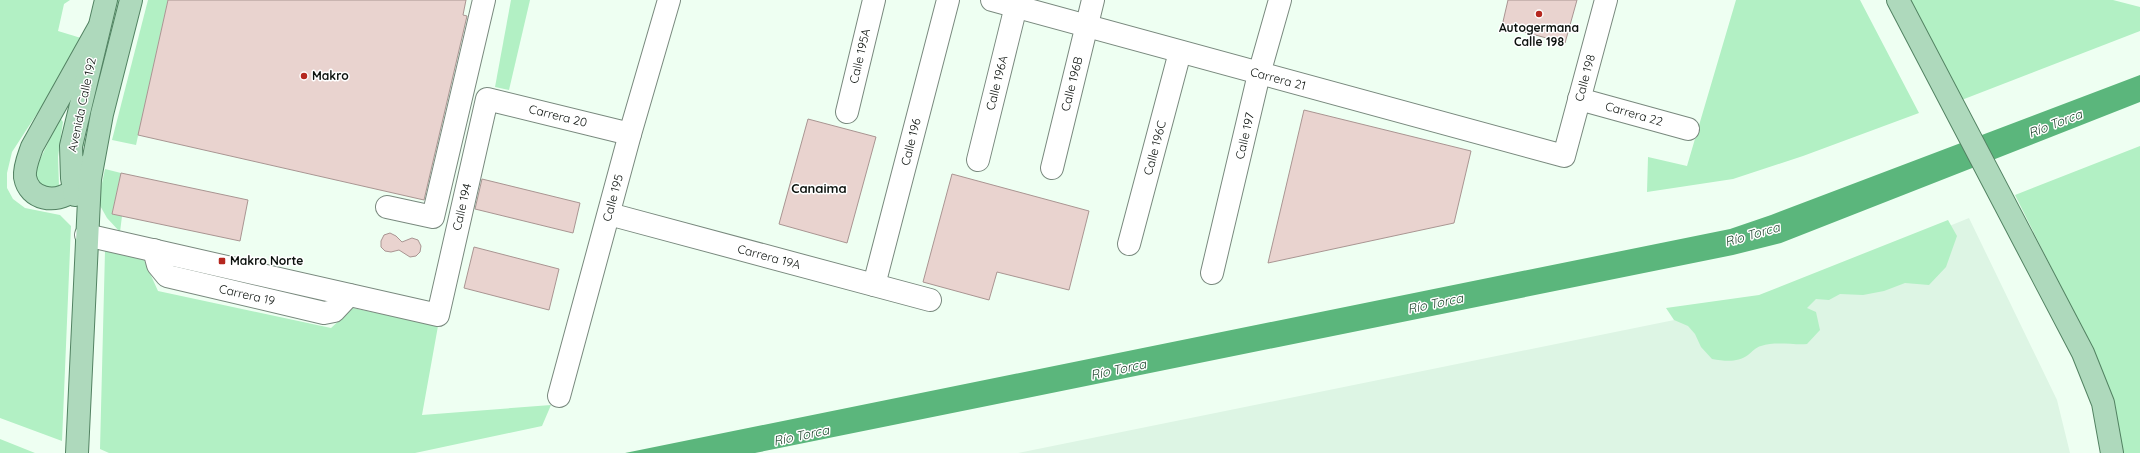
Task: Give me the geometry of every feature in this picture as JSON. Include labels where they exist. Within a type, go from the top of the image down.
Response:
[{"type":"main road","name":"Avenida Calle 192","points":[[86,235],[73,190],[71,146],[106,0]]},
{"type":"main road","name":"Avenida Calle 192","points":[[77,453],[86,235],[92,162],[108,89],[131,0]]},
{"type":"main road","points":[[1898,0],[2083,353],[2103,403],[2112,453]]},
{"type":"main road","points":[[92,162],[73,190],[57,199],[36,195],[29,187],[25,177],[26,165],[32,147],[98,29]]},
{"type":"street","points":[[387,207],[434,217],[484,0]]},
{"type":"street","name":"Calle 195","points":[[559,396],[630,134],[669,0]]},
{"type":"street","name":"Calle 195A","points":[[847,112],[874,0]]},
{"type":"street","name":"Calle 196","points":[[874,285],[948,0]]},
{"type":"street","name":"Carrera 21","points":[[992,0],[1086,27],[1564,156]]},
{"type":"street","name":"Calle 196B","points":[[1052,168],[1093,0]]},
{"type":"street","name":"Calle 197","points":[[1212,273],[1259,74],[1280,0]]},
{"type":"street","name":"Calle 198","points":[[1564,156],[1606,0]]},
{"type":"street","name":"Calle 196A","points":[[978,160],[1016,6]]},
{"type":"street","name":"Calle 196C","points":[[1129,244],[1180,52]]},
{"type":"street","name":"Carrera 20","points":[[487,99],[630,134]]},
{"type":"street","name":"Calle 194","points":[[438,315],[487,99]]},
{"type":"street","name":"Carrera 22","points":[[1579,99],[1688,129]]},
{"type":"street","name":"Carrera 19A","points":[[609,214],[930,300]]},
{"type":"street","name":"Carrera 19","points":[[86,235],[438,315]]},
{"type":"shaded area","points":[[0,0],[70,0],[64,4],[58,31],[81,38],[53,89],[12,152],[7,173],[7,188],[13,199],[25,208],[60,215],[71,226],[62,441],[0,418]]},
{"type":"shaded area","points":[[116,0],[120,0],[86,126],[84,146],[80,146]]},
{"type":"shaded area","points":[[148,0],[168,0],[136,145],[112,140]]},
{"type":"shaded area","points":[[511,0],[530,0],[509,90],[495,87]]},
{"type":"shaded area","points":[[1736,0],[1860,0],[1919,113],[1803,156],[1733,179],[1647,192],[1648,157],[1687,166]]},
{"type":"shaded area","points":[[1906,0],[2113,0],[2140,7],[2140,31],[1959,101]]},
{"type":"shaded area","points":[[61,119],[63,122],[58,157],[59,186],[57,190],[40,189],[34,172],[59,120]]},
{"type":"shaded area","points":[[2140,146],[2140,453],[2121,453],[2092,349],[2015,195]]},
{"type":"shaded area","points":[[105,169],[121,173],[112,214],[122,216],[120,232],[107,218],[98,202]]},
{"type":"shaded area","points":[[1969,218],[2057,400],[2070,453],[1018,453],[1763,302]]},
{"type":"shaded area","points":[[1948,220],[1957,236],[1946,267],[1929,285],[1905,283],[1884,291],[1863,295],[1840,294],[1829,300],[1816,299],[1807,308],[1816,312],[1820,330],[1807,344],[1778,343],[1757,347],[1744,358],[1740,359],[1726,361],[1712,359],[1701,347],[1695,334],[1688,326],[1674,320],[1666,308],[1759,295]]},
{"type":"shaded area","points":[[105,251],[144,260],[158,291],[331,328],[353,308],[438,326],[422,415],[551,405],[542,426],[415,453],[109,453],[100,449]]},
{"type":"shaded area","points":[[0,439],[35,453],[0,453]]},
{"type":"water","name":"Río Torca","points":[[2140,75],[2140,102],[1781,243],[1733,255],[755,453],[625,453],[1730,229],[1771,215]]},
{"type":"building","name":"Makro","points":[[168,0],[466,0],[463,15],[467,16],[424,200],[138,135]]},
{"type":"building","name":"Autogermana Calle 198","points":[[1508,0],[1577,0],[1565,43],[1502,26]]},
{"type":"building","points":[[1304,110],[1471,151],[1454,223],[1268,263]]},
{"type":"building","points":[[808,119],[876,137],[847,243],[779,224]]},
{"type":"building","points":[[121,173],[248,200],[240,241],[112,214]]},
{"type":"building","points":[[952,174],[1089,211],[1069,290],[997,272],[989,300],[923,282]]},
{"type":"building","points":[[482,179],[580,203],[573,233],[475,209]]},
{"type":"building","points":[[390,233],[402,242],[412,238],[418,240],[421,246],[420,252],[416,256],[410,257],[399,250],[391,252],[385,251],[381,247],[381,241],[384,235]]},
{"type":"building","points":[[474,247],[559,269],[549,310],[464,288]]},
{"type":"place","name":"Autogermana Calle 198","points":[[1539,14]]},
{"type":"place","name":"Makro","points":[[304,76]]},
{"type":"place","name":"Makro Norte","points":[[222,261]]},
{"type":"district","name":"Canaima","points":[[819,188]]}]
